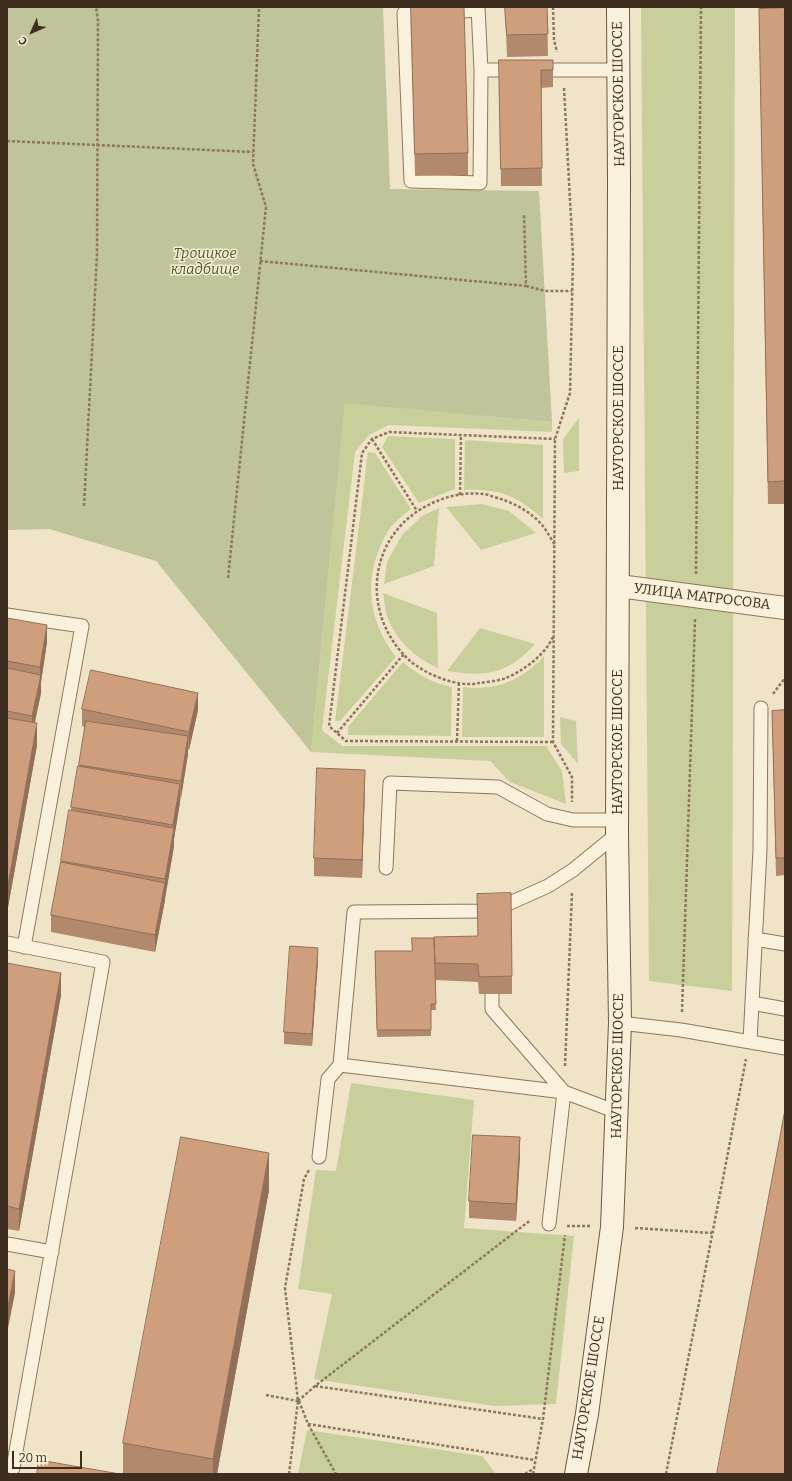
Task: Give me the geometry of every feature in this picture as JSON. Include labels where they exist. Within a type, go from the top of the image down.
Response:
[{"type":"main road","name":"НАУГОРСКОЕ ШОССЕ","points":[[576,1474],[587,1414],[612,1227],[618,1112],[620,1023],[618,827],[618,7]]},
{"type":"main road","name":"УЛИЦА МАТРОСОВА","points":[[619,586],[785,608]]},
{"type":"lane","points":[[478,9],[481,70],[480,183],[411,181],[404,13],[478,9]]},
{"type":"lane","points":[[481,70],[618,70]]},
{"type":"lane","points":[[7,615],[82,626],[24,946]]},
{"type":"lane","points":[[750,1041],[760,850],[761,708]]},
{"type":"lane","points":[[386,868],[390,783],[498,787],[547,814],[573,820],[618,827]]},
{"type":"lane","points":[[319,1157],[328,1079],[340,1065],[354,912],[492,911],[548,886],[573,870],[618,827]]},
{"type":"lane","points":[[492,911],[492,926]]},
{"type":"lane","points":[[755,939],[785,944]]},
{"type":"lane","points":[[7,943],[103,962],[13,1468]]},
{"type":"lane","points":[[492,964],[492,1009],[564,1092],[549,1224]]},
{"type":"lane","points":[[752,1003],[785,1008]]},
{"type":"lane","points":[[620,1023],[681,1030],[785,1048]]},
{"type":"lane","points":[[340,1065],[564,1092],[618,1112]]},
{"type":"lane","points":[[7,1244],[52,1252]]},
{"type":"path","points":[[84,506],[97,254],[96,7]]},
{"type":"path","points":[[228,578],[266,207],[253,164],[259,7]]},
{"type":"path","points":[[553,7],[554,40],[562,69],[573,256],[570,392],[555,440],[553,742],[572,777],[573,820]]},
{"type":"path","points":[[681,1030],[696,595],[701,7]]},
{"type":"path","points":[[7,141],[253,152]]},
{"type":"path","points":[[524,214],[526,286]]},
{"type":"path","points":[[260,261],[526,286],[545,291],[572,291]]},
{"type":"path","points":[[553,742],[346,741],[329,726],[362,454],[372,439],[389,432],[555,440]]},
{"type":"path","points":[[460,495],[461,435]]},
{"type":"path","points":[[372,439],[417,511]]},
{"type":"path","points":[[554,635],[551,641],[531,664],[505,678],[475,684],[446,680],[418,668],[396,648],[382,621],[376,592],[380,559],[396,530],[420,508],[451,495],[484,494],[515,504],[542,524],[555,546]]},
{"type":"path","points":[[337,732],[404,654]]},
{"type":"path","points":[[457,741],[459,682]]},
{"type":"path","points":[[564,1092],[573,870]]},
{"type":"path","points":[[666,1474],[750,1041]]},
{"type":"path","points":[[289,1474],[298,1401],[285,1288],[304,1179],[319,1157]]},
{"type":"path","points":[[298,1401],[315,1386],[528,1222],[566,1226],[612,1227],[712,1233]]},
{"type":"path","points":[[533,1474],[543,1419],[566,1226]]},
{"type":"path","points":[[315,1386],[543,1419]]},
{"type":"path","points":[[266,1395],[298,1401]]},
{"type":"path","points":[[298,1401],[308,1424],[336,1474]]},
{"type":"path","points":[[308,1424],[535,1460]]},
{"type":"path","points":[[525,1474],[534,1468]]},
{"type":"green space","name":"Троицкое кладбище","points":[[7,7],[383,7],[390,189],[539,191],[552,422],[345,403],[311,752],[156,561],[49,529],[7,530]]},
{"type":"green space","points":[[641,7],[735,7],[732,991],[649,981]]},
{"type":"green space","points":[[345,402],[552,422],[552,432],[389,425],[369,435],[355,452],[322,730],[342,746],[546,746],[562,771],[566,804],[510,782],[490,761],[311,752]]},
{"type":"green space","points":[[579,418],[579,471],[564,473],[563,439]]},
{"type":"green space","points":[[388,436],[455,439],[455,489],[419,503],[382,447]]},
{"type":"green space","points":[[465,440],[543,445],[543,519],[525,504],[507,495],[488,490],[464,490]]},
{"type":"green space","points":[[368,452],[375,453],[411,509],[397,520],[390,528],[381,544],[375,561],[372,577],[371,594],[373,610],[378,626],[396,657],[340,721],[335,721]]},
{"type":"green space","points":[[482,504],[509,511],[536,533],[481,550],[446,507]]},
{"type":"green space","points":[[439,508],[434,566],[384,584],[387,562],[402,535],[422,516]]},
{"type":"green space","points":[[383,593],[437,613],[438,668],[416,655],[403,643],[393,629],[388,618]]},
{"type":"green space","points":[[480,628],[535,644],[515,662],[505,668],[485,673],[473,674],[447,671]]},
{"type":"green space","points":[[544,656],[544,737],[462,737],[463,687],[475,688],[497,686],[517,678],[535,665]]},
{"type":"green space","points":[[403,662],[426,678],[439,684],[452,687],[451,736],[348,735],[348,727]]},
{"type":"green space","points":[[560,717],[576,721],[578,764],[561,744]]},
{"type":"green space","points":[[351,1083],[474,1100],[464,1228],[574,1236],[556,1404],[494,1406],[314,1379],[332,1294],[298,1289],[316,1170],[336,1171]]},
{"type":"green space","points":[[307,1430],[482,1456],[496,1474],[298,1474]]},
{"type":"building","points":[[411,7],[464,7],[468,153],[415,154]]},
{"type":"building","points":[[505,7],[547,7],[548,34],[507,35]]},
{"type":"building","points":[[785,8],[785,481],[768,482],[759,9]]},
{"type":"building","points":[[499,60],[553,60],[553,70],[541,70],[542,168],[501,169]]},
{"type":"building","points":[[7,618],[47,625],[40,667],[7,661]]},
{"type":"building","points":[[7,668],[41,675],[32,716],[7,711]]},
{"type":"building","points":[[91,670],[198,693],[189,732],[82,709]]},
{"type":"building","points":[[785,710],[785,858],[776,858],[772,711]]},
{"type":"building","points":[[7,718],[37,723],[7,891]]},
{"type":"building","points":[[86,721],[188,736],[181,781],[79,765]]},
{"type":"building","points":[[78,766],[180,784],[173,825],[71,807]]},
{"type":"building","points":[[317,768],[365,770],[362,860],[314,858]]},
{"type":"building","points":[[69,810],[174,828],[165,879],[61,861]]},
{"type":"building","points":[[61,862],[165,883],[155,935],[51,915]]},
{"type":"building","points":[[511,893],[512,976],[479,977],[478,964],[435,963],[434,937],[478,936],[477,894]]},
{"type":"building","points":[[412,938],[434,938],[436,1004],[431,1004],[431,1030],[377,1030],[375,951],[412,951]]},
{"type":"building","points":[[290,946],[318,948],[312,1034],[284,1032]]},
{"type":"building","points":[[7,963],[61,973],[19,1209],[7,1206]]},
{"type":"building","points":[[785,1110],[785,1474],[717,1474]]},
{"type":"building","points":[[473,1135],[520,1137],[516,1204],[469,1201]]},
{"type":"building","points":[[181,1137],[269,1153],[213,1459],[123,1443]]},
{"type":"building","points":[[7,1269],[15,1271],[7,1311]]},
{"type":"building","points":[[39,1460],[120,1474],[37,1474]]}]
